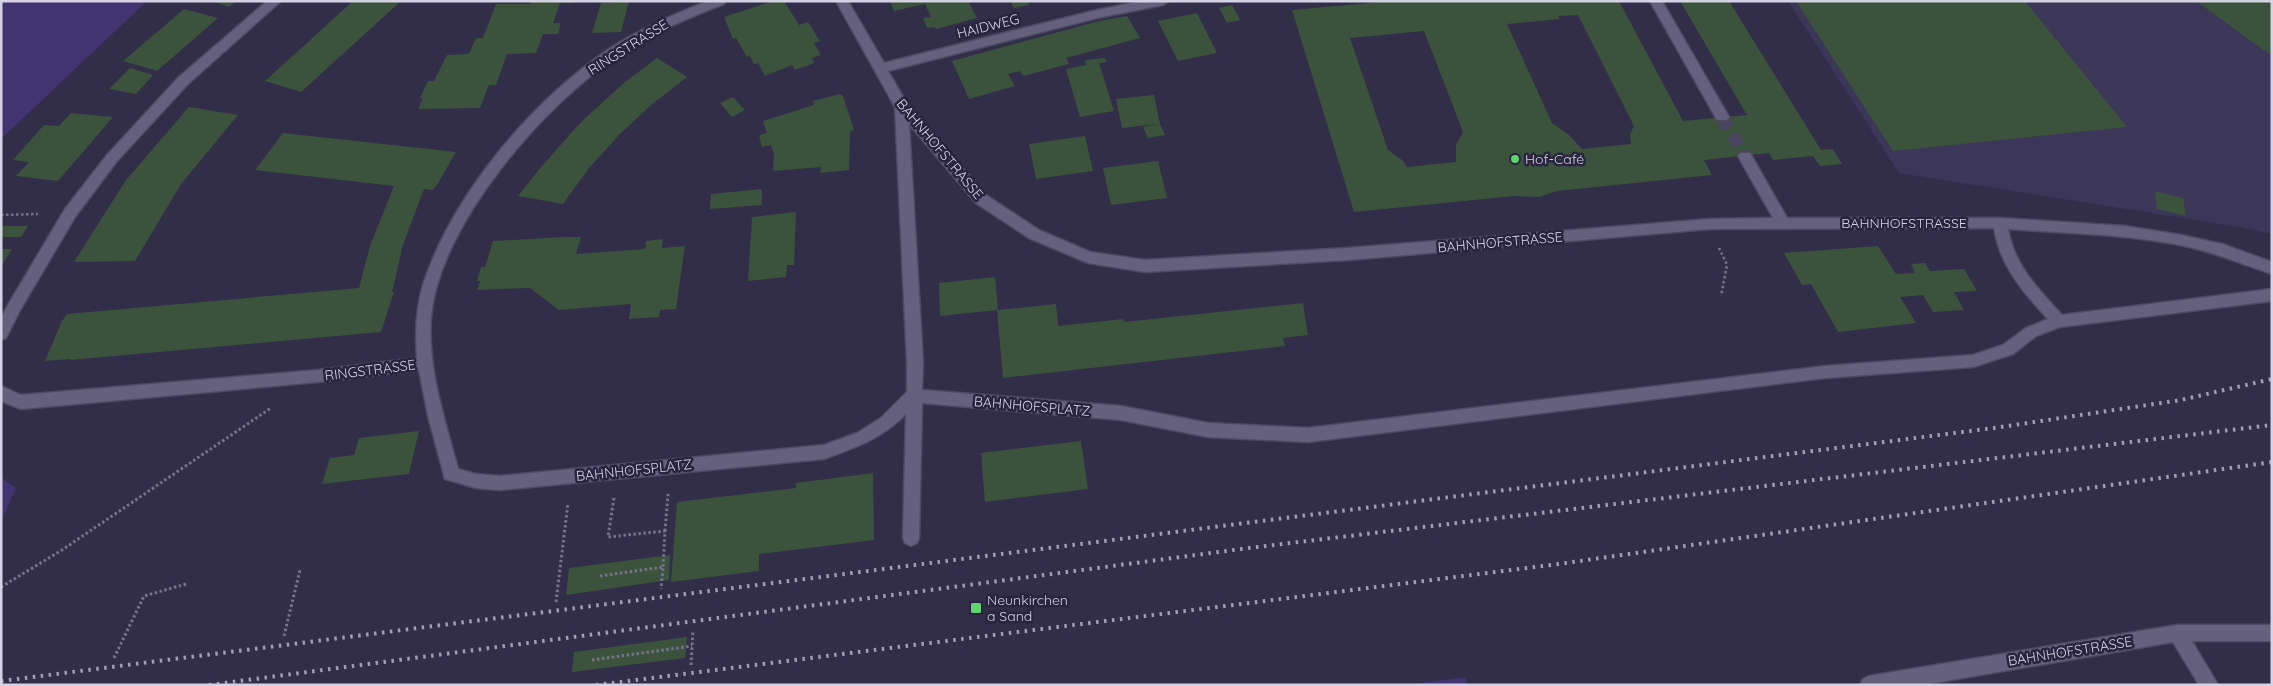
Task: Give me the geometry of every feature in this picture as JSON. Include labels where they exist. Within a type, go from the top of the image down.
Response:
[{"type":"street","points":[[1,334],[13,309],[70,212],[112,158],[182,81],[275,1]]},
{"type":"street","name":"RINGSTRASSE","points":[[1,392],[3,395],[21,402],[318,376],[424,363],[424,314],[438,263],[479,186],[515,143],[576,80],[613,52],[668,21],[720,1]]},
{"type":"street","name":"BAHNHOFSTRASSE","points":[[842,1],[902,107],[981,199],[1034,234],[1088,257],[1145,266],[1348,254],[1710,224],[2000,223],[2125,231],[2153,235],[2222,250],[2272,268]]},
{"type":"street","name":"HAIDWEG","points":[[879,69],[1097,14],[1163,1]]},
{"type":"street","points":[[1656,1],[1722,117]]},
{"type":"street","points":[[902,107],[915,363],[911,538]]},
{"type":"street","points":[[1744,156],[1783,223]]},
{"type":"street","points":[[2000,223],[2002,242],[2016,274],[2060,321]]},
{"type":"street","name":"BAHNHOFSPLATZ","points":[[424,363],[452,474],[476,481],[499,483],[824,452],[864,438],[887,423],[913,396],[1122,413],[1208,430],[1308,435],[1825,372],[1972,361],[2008,350],[2031,332],[2060,321],[2272,295]]},
{"type":"street","name":"BAHNHOFSTRASSE","points":[[1869,685],[2177,634],[2272,633]]},
{"type":"street","points":[[2177,634],[2209,685]]},
{"type":"path","points":[[1721,296],[1726,265]]},
{"type":"path","points":[[1,588],[62,550],[277,404]]},
{"type":"path","points":[[615,495],[608,537],[666,531]]},
{"type":"path","points":[[661,588],[668,497]]},
{"type":"path","points":[[556,602],[568,500]]},
{"type":"path","points":[[600,576],[663,567]]},
{"type":"path","points":[[284,636],[300,570]]},
{"type":"path","points":[[114,658],[144,596],[186,584]]},
{"type":"path","points":[[691,665],[693,630]]},
{"type":"path","points":[[592,660],[692,646]]},
{"type":"shaded area","points":[[1,1],[147,1],[1,139]]},
{"type":"shaded area","points":[[1788,1],[2272,1],[2272,234],[2239,227],[1899,173]]},
{"type":"shaded area","points":[[1,477],[16,488],[1,521]]},
{"type":"shaded area","points":[[1466,677],[1467,685],[1405,685]]},
{"type":"building","points":[[213,1],[236,1],[229,7]]},
{"type":"building","points":[[353,1],[401,1],[301,92],[265,81]]},
{"type":"building","points":[[532,1],[573,1],[573,3],[560,3],[553,23],[561,23],[558,34],[543,34],[536,53],[507,54],[496,85],[489,85],[480,108],[418,109],[423,98],[420,98],[428,81],[434,81],[447,55],[469,54],[476,38],[483,38],[496,4],[531,4]]},
{"type":"building","points":[[629,1],[621,32],[592,33],[601,3]]},
{"type":"building","points":[[773,1],[784,1],[799,25],[808,22],[820,41],[814,43],[821,55],[812,58],[814,63],[795,70],[792,65],[765,76],[758,63],[754,64],[750,56],[747,57],[736,38],[733,39],[724,17]]},
{"type":"building","points":[[890,1],[968,1],[977,18],[936,29],[935,27],[927,28],[923,18],[931,17],[925,4],[894,11]]},
{"type":"building","points":[[1010,1],[1028,1],[1029,5],[1014,8]]},
{"type":"building","points":[[1390,1],[1619,1],[1683,121],[1747,115],[1680,1],[1729,1],[1821,150],[1833,149],[1842,164],[1820,166],[1813,156],[1773,160],[1769,153],[1704,160],[1712,175],[1557,191],[1539,197],[1514,196],[1354,212],[1292,10]],"holes":[[[1578,15],[1634,126],[1630,134],[1631,144],[1582,149],[1569,135],[1552,123],[1507,24],[1560,19],[1558,16]],[[1424,31],[1463,132],[1456,145],[1456,162],[1407,167],[1402,160],[1388,150],[1350,38]]]},
{"type":"building","points":[[1796,1],[2025,1],[2127,127],[1893,151]]},
{"type":"building","points":[[2196,1],[2272,1],[2272,53],[2269,54]]},
{"type":"building","points":[[1232,5],[1240,20],[1227,23],[1219,8]]},
{"type":"building","points":[[184,9],[218,18],[157,71],[123,61]]},
{"type":"building","points":[[1197,13],[1217,53],[1178,61],[1158,21]]},
{"type":"building","points":[[1127,16],[1140,38],[1066,58],[1069,64],[1023,76],[1020,71],[1008,74],[1015,86],[969,99],[952,61],[1099,21]]},
{"type":"building","points":[[657,58],[687,77],[651,105],[619,135],[589,168],[563,204],[518,196],[582,121],[625,82]]},
{"type":"building","points":[[1105,58],[1107,62],[1099,63],[1114,111],[1080,117],[1066,69],[1086,65],[1085,60]]},
{"type":"building","points":[[130,68],[153,75],[136,94],[109,89]]},
{"type":"building","points":[[840,94],[843,96],[854,130],[850,131],[849,170],[820,173],[821,167],[773,171],[774,155],[771,145],[762,147],[759,135],[767,133],[763,121],[814,105],[813,101]]},
{"type":"building","points":[[1154,95],[1160,124],[1165,135],[1148,138],[1143,127],[1158,124],[1122,128],[1116,99]]},
{"type":"building","points":[[733,97],[745,110],[732,117],[720,103]]},
{"type":"building","points":[[189,107],[238,115],[181,184],[135,261],[74,262],[126,180]]},
{"type":"building","points":[[71,113],[113,117],[58,181],[16,176],[29,162],[13,160],[44,125],[59,126]]},
{"type":"building","points":[[283,133],[456,152],[437,185],[432,190],[424,189],[403,245],[392,292],[394,292],[381,332],[45,361],[62,321],[67,314],[359,288],[370,246],[394,186],[255,170]]},
{"type":"building","points":[[1085,136],[1093,171],[1036,179],[1029,144]]},
{"type":"building","points":[[1158,161],[1167,198],[1111,205],[1103,168]]},
{"type":"building","points":[[762,189],[762,205],[710,209],[711,194]]},
{"type":"building","points":[[2155,191],[2183,198],[2186,216],[2157,209]]},
{"type":"building","points":[[796,212],[794,265],[787,265],[786,277],[748,281],[752,217]]},
{"type":"building","points":[[1,226],[28,226],[21,237],[1,237]]},
{"type":"building","points":[[581,237],[576,254],[645,249],[646,241],[663,239],[662,248],[685,246],[676,309],[660,310],[659,317],[629,319],[631,304],[559,310],[530,288],[477,290],[480,281],[477,281],[481,267],[485,267],[493,241]]},
{"type":"building","points":[[1878,246],[1896,274],[1915,273],[1911,264],[1925,263],[1930,271],[1964,269],[1977,291],[1954,292],[1964,310],[1933,312],[1923,295],[1900,297],[1916,323],[1838,332],[1811,284],[1802,285],[1784,253]]},
{"type":"building","points":[[1,249],[12,249],[1,267]]},
{"type":"building","points":[[995,277],[998,310],[1056,304],[1058,326],[1123,319],[1124,322],[1303,303],[1308,335],[1283,338],[1285,346],[1003,378],[997,310],[940,316],[939,283]]},
{"type":"building","points":[[419,431],[409,474],[322,484],[330,458],[354,455],[359,438]]},
{"type":"building","points":[[1081,441],[1088,489],[985,502],[981,453]]},
{"type":"building","points":[[873,473],[874,540],[759,554],[759,571],[671,582],[677,502],[796,488],[796,483]]},
{"type":"building","points":[[670,555],[669,580],[566,595],[569,568]]},
{"type":"building","points":[[687,637],[685,658],[572,672],[574,652]]},
{"type":"tunnel","points":[[1722,117],[1745,156]]},
{"type":"railway","points":[[1,681],[1994,428],[2181,400],[2272,379]]},
{"type":"railway","points":[[209,685],[1249,548],[2272,425]]},
{"type":"railway","points":[[596,685],[1559,564],[2272,462]]},
{"type":"place","name":"Hof-Café","points":[[1515,159]]},
{"type":"place","name":"Neunkirchen a Sand","points":[[976,608]]}]
